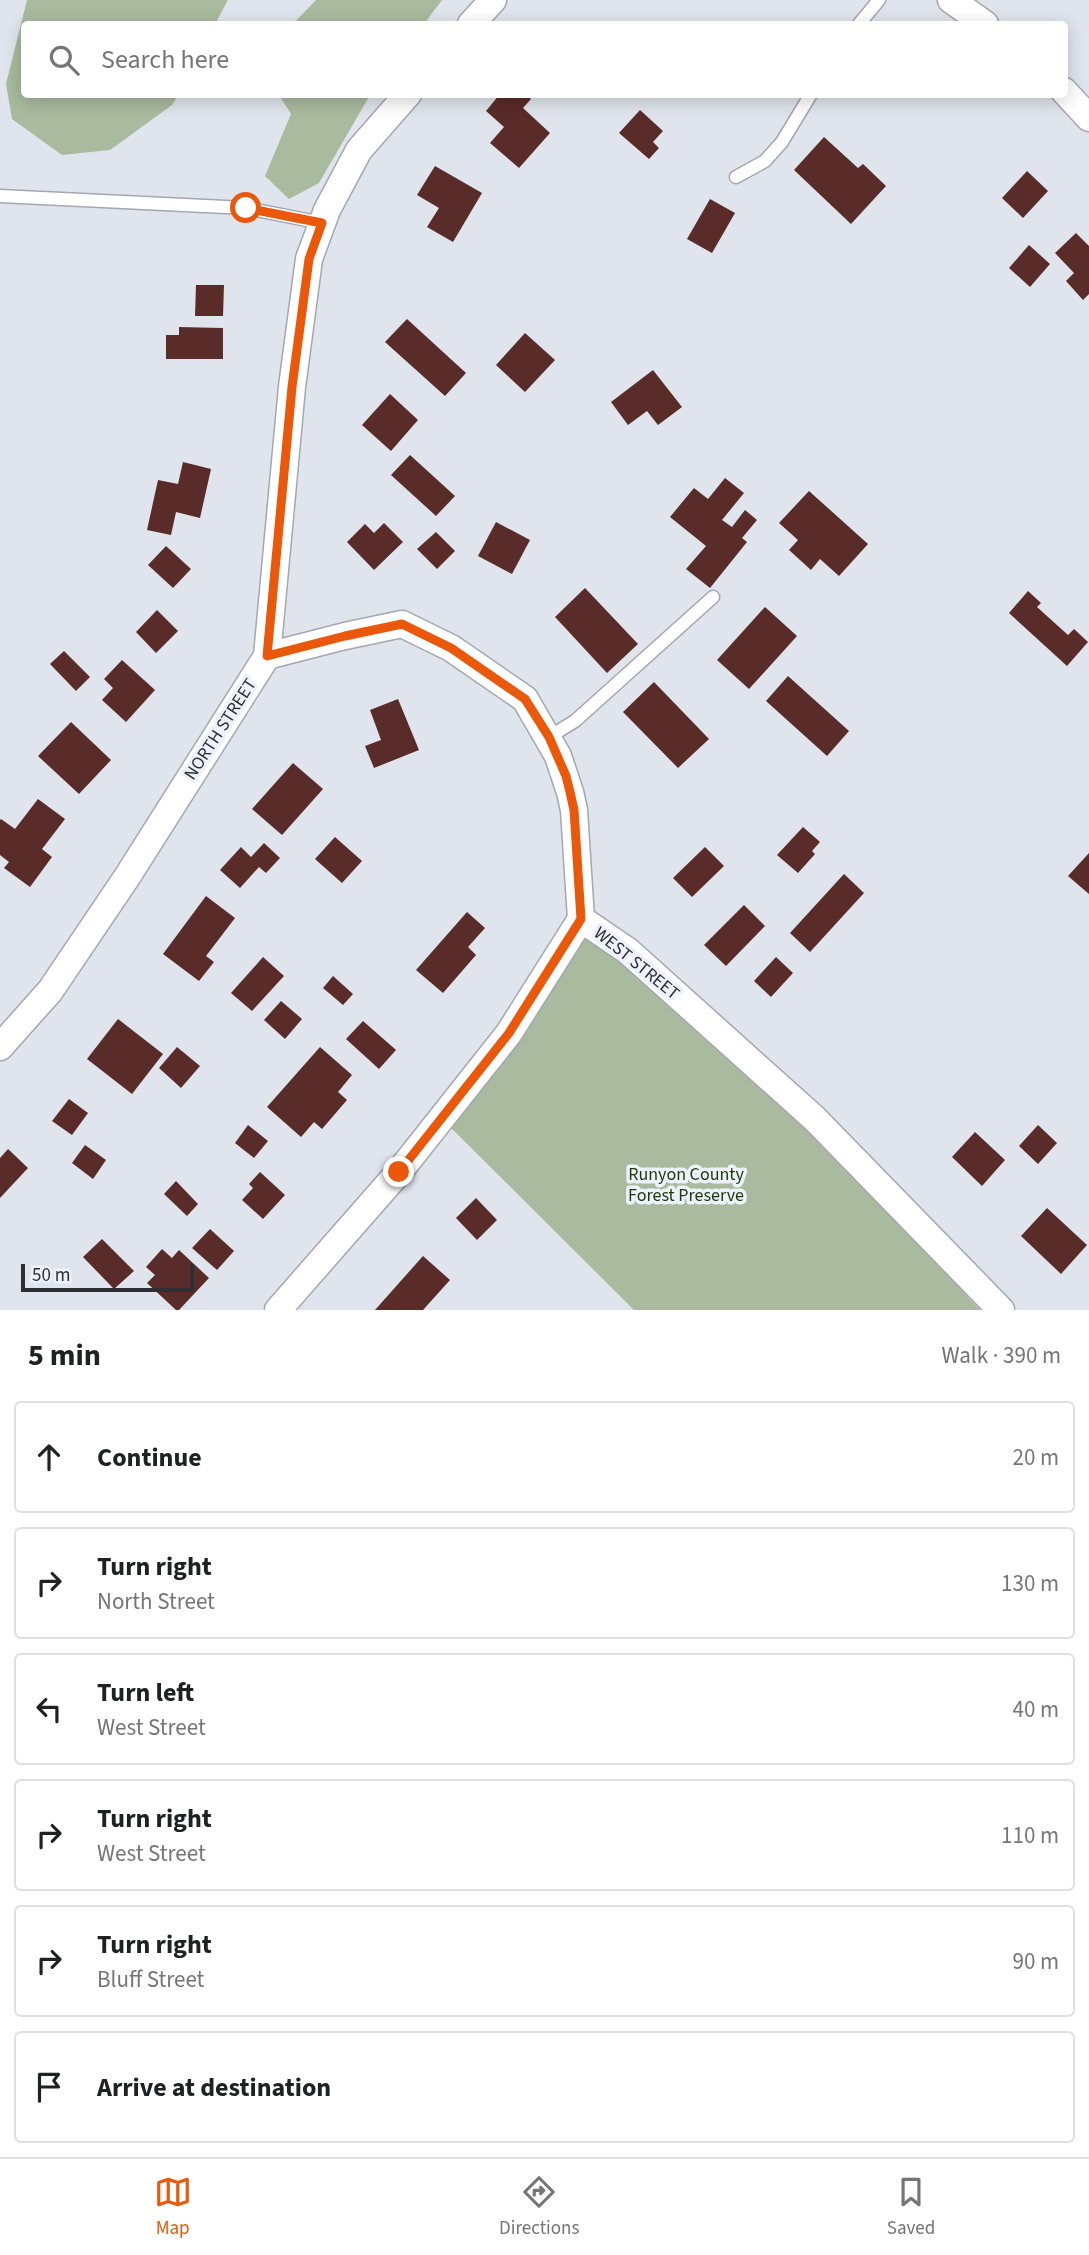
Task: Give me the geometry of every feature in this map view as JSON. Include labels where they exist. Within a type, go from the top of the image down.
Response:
[{"type":"street","points":[[474,21],[493,0]]},
{"type":"street","points":[[951,0],[981,21]]},
{"type":"street","points":[[1068,94],[1089,118]]},
{"type":"street","name":"NORTH STREET","points":[[0,1047],[50,991],[127,877],[267,656],[294,374],[309,259],[327,210],[359,150],[404,98]]},
{"type":"street","name":"WEST STREET","points":[[267,656],[402,624],[451,648],[525,699],[549,737],[566,776],[574,810],[581,919],[628,951],[815,1119],[1001,1310]]},
{"type":"street","points":[[278,1310],[399,1172],[509,1033],[581,919]]},
{"type":"lane","points":[[861,21],[878,0]]},
{"type":"lane","points":[[736,177],[765,161],[782,142],[809,98]]},
{"type":"lane","points":[[0,196],[246,208],[322,223]]},
{"type":"lane","points":[[549,737],[575,721],[713,597]]},
{"type":"green space","points":[[27,0],[228,0],[217,21],[22,21]]},
{"type":"green space","points":[[316,0],[442,0],[426,21],[296,21]]},
{"type":"green space","points":[[21,24],[21,98],[176,98],[172,105],[110,150],[62,155],[12,119],[6,84]]},
{"type":"green space","points":[[281,98],[368,98],[319,183],[289,199],[265,176],[291,114]]},
{"type":"green space","name":"Runyon County Forest Preserve","points":[[574,915],[825,1143],[980,1310],[634,1310],[432,1109],[502,1026]]},
{"type":"building","points":[[497,98],[530,98],[523,108],[550,133],[519,168],[490,143],[504,127],[486,111]]},
{"type":"building","points":[[640,110],[663,131],[653,142],[659,148],[649,159],[619,133]]},
{"type":"building","points":[[824,137],[858,168],[863,164],[886,186],[851,224],[794,170]]},
{"type":"building","points":[[435,166],[482,193],[453,242],[427,227],[439,208],[417,195]]},
{"type":"building","points":[[1027,171],[1048,191],[1023,218],[1002,198]]},
{"type":"building","points":[[710,199],[735,213],[712,253],[687,239]]},
{"type":"building","points":[[1076,233],[1089,246],[1089,294],[1083,300],[1066,281],[1074,273],[1055,253]]},
{"type":"building","points":[[1029,245],[1050,264],[1030,287],[1009,268]]},
{"type":"building","points":[[196,285],[224,285],[223,316],[195,316]]},
{"type":"building","points":[[407,319],[466,373],[445,396],[385,342]]},
{"type":"building","points":[[179,327],[223,328],[223,359],[166,359],[166,335],[179,335]]},
{"type":"building","points":[[525,333],[555,360],[525,392],[496,365]]},
{"type":"building","points":[[653,370],[682,407],[658,425],[647,411],[628,425],[611,402]]},
{"type":"building","points":[[390,394],[418,420],[391,451],[362,425]]},
{"type":"building","points":[[410,455],[455,496],[436,516],[391,475]]},
{"type":"building","points":[[183,462],[211,469],[200,518],[176,512],[171,535],[147,530],[158,480],[178,484]]},
{"type":"building","points":[[725,478],[744,493],[722,520],[732,527],[745,510],[757,520],[742,538],[747,542],[710,588],[686,569],[706,546],[670,517],[694,488],[708,499]]},
{"type":"building","points":[[809,491],[868,544],[839,576],[820,559],[811,570],[789,550],[798,540],[779,523]]},
{"type":"building","points":[[496,522],[530,540],[512,574],[478,556]]},
{"type":"building","points":[[384,523],[403,542],[374,570],[347,542],[365,524],[374,533]]},
{"type":"building","points":[[436,532],[455,551],[437,569],[417,549]]},
{"type":"building","points":[[166,546],[191,569],[173,588],[148,565]]},
{"type":"building","points":[[585,588],[638,644],[607,673],[555,617]]},
{"type":"building","points":[[1028,591],[1041,603],[1037,607],[1068,635],[1074,629],[1088,642],[1067,666],[1009,613]]},
{"type":"building","points":[[765,607],[797,636],[749,689],[717,660]]},
{"type":"building","points":[[157,610],[178,631],[156,653],[136,632]]},
{"type":"building","points":[[64,651],[90,677],[76,691],[50,664]]},
{"type":"building","points":[[122,660],[155,690],[126,722],[102,700],[113,688],[104,679]]},
{"type":"building","points":[[788,676],[849,731],[827,756],[766,701]]},
{"type":"building","points":[[654,682],[709,739],[678,768],[623,712]]},
{"type":"building","points":[[398,699],[419,750],[374,768],[365,746],[381,740],[370,710]]},
{"type":"building","points":[[71,722],[111,760],[79,794],[38,756]]},
{"type":"building","points":[[293,763],[323,789],[282,835],[252,809]]},
{"type":"building","points":[[38,799],[65,819],[42,849],[52,857],[30,887],[4,868],[9,862],[0,855],[0,820],[15,829]]},
{"type":"building","points":[[803,827],[820,842],[812,851],[815,854],[798,873],[777,855]]},
{"type":"building","points":[[335,837],[362,861],[342,883],[315,859]]},
{"type":"building","points":[[264,843],[280,858],[266,873],[259,867],[240,888],[220,870],[241,847],[251,857]]},
{"type":"building","points":[[705,847],[724,866],[692,897],[673,878]]},
{"type":"building","points":[[1089,853],[1089,894],[1068,876]]},
{"type":"building","points":[[844,874],[864,893],[810,952],[790,933]]},
{"type":"building","points":[[206,896],[235,918],[206,956],[214,962],[199,981],[163,954]]},
{"type":"building","points":[[744,905],[765,926],[726,966],[704,945]]},
{"type":"building","points":[[467,912],[485,928],[468,947],[476,955],[443,993],[416,970]]},
{"type":"building","points":[[263,957],[284,976],[252,1011],[231,993]]},
{"type":"building","points":[[776,957],[793,973],[771,997],[754,981]]},
{"type":"building","points":[[333,976],[353,994],[343,1005],[323,988]]},
{"type":"building","points":[[281,1001],[302,1019],[285,1039],[264,1020]]},
{"type":"building","points":[[118,1019],[163,1054],[132,1094],[87,1059]]},
{"type":"building","points":[[363,1021],[396,1050],[379,1069],[346,1039]]},
{"type":"building","points":[[177,1047],[200,1066],[181,1088],[159,1068]]},
{"type":"building","points":[[320,1047],[352,1075],[338,1092],[347,1100],[322,1129],[314,1122],[301,1137],[267,1107]]},
{"type":"building","points":[[69,1099],[88,1113],[72,1135],[52,1121]]},
{"type":"building","points":[[248,1125],[268,1141],[254,1158],[235,1143]]},
{"type":"building","points":[[1038,1125],[1057,1143],[1038,1164],[1019,1146]]},
{"type":"building","points":[[975,1132],[1005,1160],[982,1186],[952,1157]]},
{"type":"building","points":[[85,1145],[106,1160],[93,1179],[72,1163]]},
{"type":"building","points":[[8,1149],[28,1168],[0,1198],[0,1158]]},
{"type":"building","points":[[260,1172],[285,1195],[263,1219],[242,1200],[253,1188],[249,1184]]},
{"type":"building","points":[[176,1181],[198,1204],[187,1216],[164,1194]]},
{"type":"building","points":[[476,1198],[497,1220],[477,1240],[456,1218]]},
{"type":"building","points":[[1047,1208],[1087,1245],[1061,1274],[1021,1236]]},
{"type":"building","points":[[210,1229],[234,1251],[217,1270],[192,1248]]},
{"type":"building","points":[[102,1239],[134,1271],[114,1289],[83,1257]]},
{"type":"building","points":[[162,1249],[172,1258],[179,1250],[209,1278],[179,1310],[147,1283],[155,1275],[146,1267]]},
{"type":"building","points":[[423,1256],[450,1280],[423,1310],[375,1310]]},
{"type":"route","points":[[246,208],[322,223],[309,259],[292,387],[267,656],[402,624],[451,648],[525,699],[558,756],[574,810],[581,919],[509,1033],[399,1172]]}]
